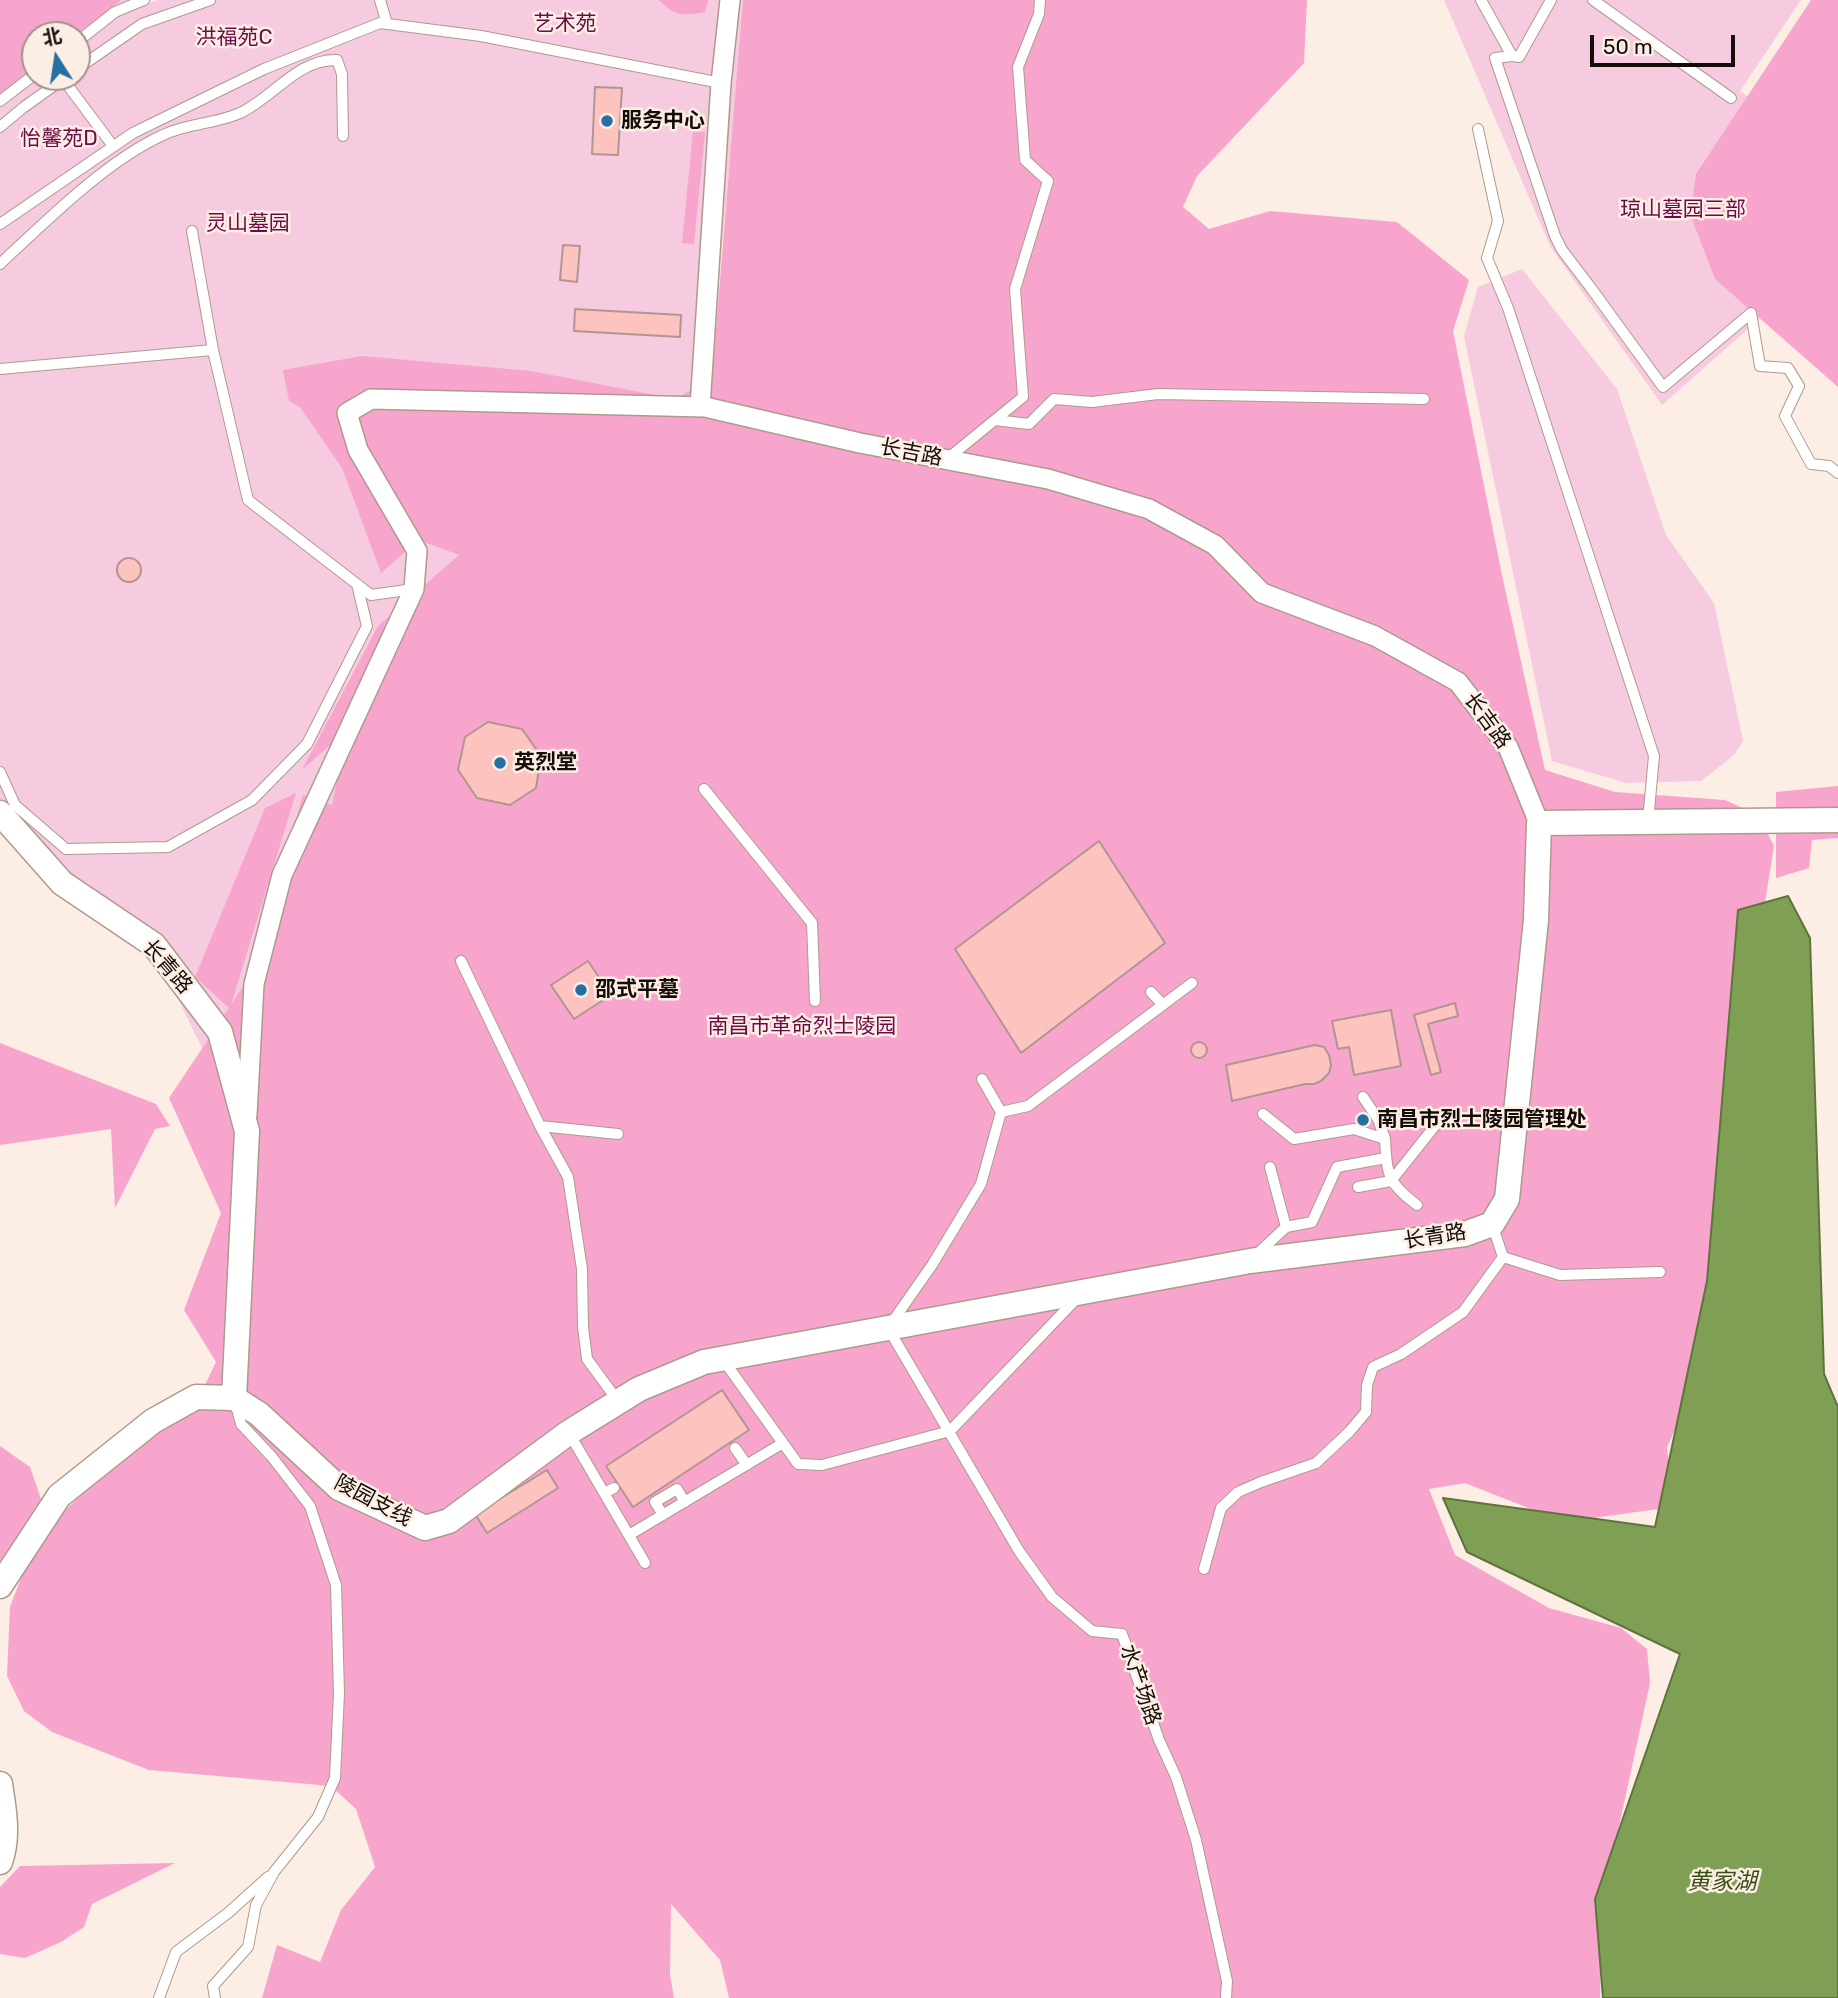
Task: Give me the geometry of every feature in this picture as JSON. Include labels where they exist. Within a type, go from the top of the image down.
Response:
[{"type":"street","points":[[700,407],[721,83],[730,0]]},
{"type":"street","name":"长吉路","points":[[414,589],[417,551],[358,450],[347,413],[370,399],[700,407],[1048,480],[1150,509],[1215,545],[1262,593],[1375,636],[1458,682],[1508,747],[1539,823]]},
{"type":"street","points":[[247,1131],[254,984],[282,875],[414,589]]},
{"type":"street","name":"长青路","points":[[0,813],[62,883],[154,946],[220,1032],[247,1131],[234,1398]]},
{"type":"street","points":[[1539,823],[1838,820]]},
{"type":"street","name":"长青路","points":[[888,1328],[1250,1261],[1465,1234],[1492,1224],[1507,1199],[1535,920],[1539,823]]},
{"type":"street","name":"陵园支线","points":[[234,1398],[259,1414],[339,1488],[425,1528],[449,1521],[568,1433],[618,1401],[639,1389],[720,1354],[888,1328]]},
{"type":"street","points":[[0,1586],[59,1496],[153,1421],[196,1396],[234,1398]]},
{"type":"street","points":[[0,1784],[4,1812],[4,1850],[0,1862]]},
{"type":"lane","points":[[91,31],[115,12],[144,0]]},
{"type":"lane","points":[[91,59],[142,24],[210,0]]},
{"type":"lane","points":[[380,0],[387,24]]},
{"type":"lane","points":[[946,460],[1023,397],[1015,289],[1048,181],[1025,160],[1018,67],[1039,14],[1040,0]]},
{"type":"lane","points":[[1481,0],[1512,56]]},
{"type":"lane","points":[[1551,0],[1518,57],[1495,58],[1562,250],[1663,387],[1751,313],[1760,366],[1788,368],[1799,386],[1785,416],[1811,464],[1829,466],[1838,473]]},
{"type":"lane","points":[[1593,0],[1731,98]]},
{"type":"lane","points":[[0,224],[133,133],[264,69],[380,23],[488,37],[721,83]]},
{"type":"lane","points":[[0,264],[44,222],[111,167],[164,134],[241,113],[296,72],[326,60],[337,60],[342,74],[344,136]]},
{"type":"lane","points":[[0,101],[21,85]]},
{"type":"lane","points":[[0,127],[47,91]]},
{"type":"lane","points":[[73,91],[113,146]]},
{"type":"lane","points":[[1478,129],[1498,221],[1486,258],[1508,308],[1654,756],[1648,822]]},
{"type":"lane","points":[[191,231],[213,350],[247,500],[371,595],[414,589]]},
{"type":"lane","points":[[0,369],[213,350]]},
{"type":"lane","points":[[995,420],[1029,424],[1054,399],[1092,402],[1158,394],[1424,399]]},
{"type":"lane","points":[[0,772],[15,805],[66,849],[168,847],[253,800],[307,744],[367,626],[357,584]]},
{"type":"lane","points":[[704,789],[812,923],[815,1001]]},
{"type":"lane","points":[[461,961],[568,1177],[582,1269],[583,1327],[587,1359],[618,1401]]},
{"type":"lane","points":[[1001,1112],[1028,1106],[1192,984]]},
{"type":"lane","points":[[1151,992],[1163,1005]]},
{"type":"lane","points":[[888,1328],[932,1265],[981,1184],[1001,1112],[982,1079]]},
{"type":"lane","points":[[1363,1097],[1378,1119],[1385,1139],[1391,1181],[1398,1191],[1417,1205]]},
{"type":"lane","points":[[1263,1114],[1294,1139],[1353,1129],[1385,1139]]},
{"type":"lane","points":[[1358,1187],[1391,1181],[1438,1122]]},
{"type":"lane","points":[[541,1126],[618,1133]]},
{"type":"lane","points":[[1250,1261],[1286,1227],[1311,1222],[1337,1167],[1386,1158]]},
{"type":"lane","points":[[1270,1167],[1286,1227]]},
{"type":"lane","points":[[1492,1224],[1503,1257]]},
{"type":"lane","points":[[1503,1257],[1560,1275],[1660,1272]]},
{"type":"lane","points":[[1204,1569],[1221,1508],[1238,1492],[1316,1463],[1366,1412],[1367,1385],[1373,1367],[1401,1354],[1463,1312],[1503,1257]]},
{"type":"lane","points":[[720,1354],[748,1403],[798,1464],[822,1465],[950,1431],[1083,1292]]},
{"type":"lane","name":"水产场路","points":[[888,1328],[1020,1551],[1052,1597],[1092,1631],[1122,1634],[1159,1740],[1176,1777],[1196,1840],[1227,1981],[1226,1998]]},
{"type":"lane","points":[[159,1998],[176,1952],[228,1913],[274,1872],[318,1817],[335,1778],[339,1693],[336,1585],[310,1506],[272,1457],[241,1424],[234,1398]]},
{"type":"lane","points":[[568,1433],[609,1490],[645,1563]]},
{"type":"lane","points":[[629,1535],[783,1443]]},
{"type":"lane","points":[[735,1448],[747,1465]]},
{"type":"lane","points":[[663,1515],[655,1502],[677,1489],[685,1502]]},
{"type":"lane","points":[[215,1998],[214,1986],[248,1947],[256,1905],[274,1872]]},
{"type":"green space","name":"灵山墓园","points":[[0,0],[152,0],[134,7],[158,0],[745,0],[706,416],[480,519],[219,1083],[154,949],[0,820],[0,108],[22,91],[91,91],[91,38],[126,10],[91,34],[91,21],[21,21],[21,88],[0,104]]},
{"type":"green space","points":[[0,0],[121,0],[91,23],[91,21],[21,21],[21,78],[0,94]]},
{"type":"green space","points":[[659,0],[708,0],[705,12],[685,14],[670,10]]},
{"type":"green space","name":"南昌市革命烈士陵园","points":[[743,0],[1307,0],[1304,63],[1197,176],[1183,207],[1209,229],[1270,211],[1397,222],[1469,280],[1453,331],[1545,770],[1615,792],[1725,800],[1758,815],[1774,846],[1757,952],[1727,1320],[1667,1447],[1673,1507],[1564,1522],[1465,1483],[1429,1489],[1455,1555],[1549,1608],[1621,1628],[1647,1649],[1650,1683],[1602,1905],[1600,1998],[729,1998],[720,1960],[671,1904],[670,1975],[674,1998],[262,1998],[277,1945],[320,1962],[341,1910],[375,1867],[356,1809],[331,1786],[149,1770],[52,1732],[24,1711],[7,1676],[10,1607],[36,1539],[143,1434],[202,1391],[216,1362],[184,1310],[221,1213],[169,1098],[229,1008],[195,977],[265,808],[296,793],[231,1005],[253,971],[303,795],[332,805],[341,761],[329,746],[302,770],[378,626],[459,555],[419,540],[381,573],[342,468],[300,407],[289,401],[283,370],[362,356],[531,371],[676,399],[712,377]]},
{"type":"green space","name":"琼山墓园三部","points":[[1444,0],[1801,0],[1740,91],[1818,149],[1808,276],[1662,405],[1550,246]]},
{"type":"green space","points":[[1811,0],[1838,0],[1838,387],[1715,279],[1690,214],[1696,174]]},
{"type":"green space","points":[[693,131],[705,132],[694,244],[682,243]]},
{"type":"green space","points":[[1522,269],[1617,389],[1666,535],[1714,603],[1743,741],[1734,755],[1701,781],[1626,783],[1552,761],[1464,336],[1478,287]]},
{"type":"green space","points":[[1838,786],[1838,838],[1812,840],[1809,868],[1776,878],[1776,792]]},
{"type":"green space","points":[[0,1043],[156,1104],[170,1126],[155,1129],[115,1208],[111,1129],[0,1145]]},
{"type":"green space","points":[[0,1446],[30,1467],[41,1499],[0,1563]]},
{"type":"green space","points":[[175,1863],[92,1904],[84,1927],[61,1942],[25,1958],[0,1954],[0,1887],[20,1866]]},
{"type":"water","name":"黄家湖","points":[[1788,896],[1810,938],[1824,1374],[1838,1407],[1838,1998],[1603,1998],[1595,1899],[1680,1654],[1467,1552],[1443,1498],[1655,1527],[1707,1281],[1738,910]]},
{"type":"building","name":"服务中心","points":[[595,87],[622,88],[618,155],[592,154]]},
{"type":"building","points":[[563,245],[580,246],[577,282],[560,280]]},
{"type":"building","points":[[575,309],[681,315],[680,337],[574,331]]},
{"type":"building","points":[[129,558],[138,561],[141,570],[138,579],[129,582],[120,579],[117,570],[120,561]]},
{"type":"building","name":"英烈堂","points":[[488,722],[522,729],[541,756],[536,788],[510,805],[477,798],[458,770],[465,737]]},
{"type":"building","points":[[1099,841],[1165,943],[1021,1053],[955,949]]},
{"type":"building","name":"邵式平墓","points":[[588,961],[611,995],[574,1019],[551,985]]},
{"type":"building","points":[[1455,1003],[1458,1016],[1428,1024],[1441,1072],[1431,1075],[1414,1015]]},
{"type":"building","points":[[1391,1010],[1401,1066],[1354,1075],[1349,1047],[1338,1049],[1332,1021]]},
{"type":"building","points":[[1196,1042],[1202,1042],[1207,1050],[1205,1056],[1196,1058],[1191,1053],[1191,1047]]},
{"type":"building","points":[[1315,1045],[1324,1047],[1331,1065],[1329,1073],[1321,1081],[1232,1101],[1226,1065]]},
{"type":"building","points":[[722,1390],[749,1430],[633,1507],[606,1466]]},
{"type":"building","points":[[547,1470],[558,1488],[487,1533],[475,1514]]},
{"type":"place","name":"服务中心","points":[[607,121]]},
{"type":"place","name":"英烈堂","points":[[500,763]]},
{"type":"place","name":"邵式平墓","points":[[581,990]]},
{"type":"place","name":"南昌市烈士陵园管理处","points":[[1363,1120]]},
{"type":"park label","name":"艺术苑","points":[[565,24]]},
{"type":"park label","name":"洪福苑C","points":[[234,38]]},
{"type":"park label","name":"怡馨苑D","points":[[59,139]]}]
